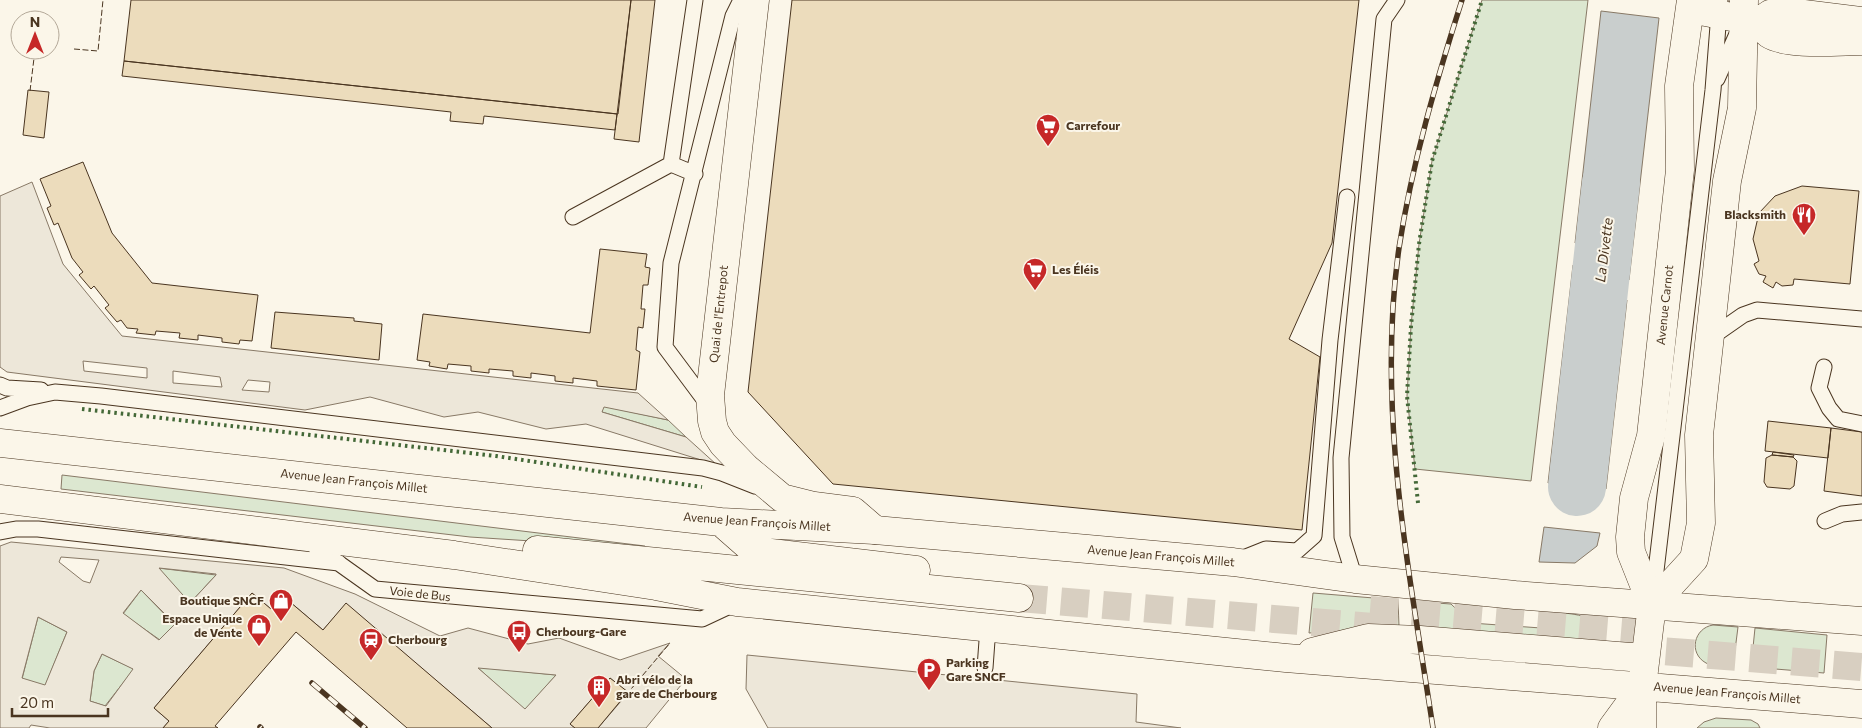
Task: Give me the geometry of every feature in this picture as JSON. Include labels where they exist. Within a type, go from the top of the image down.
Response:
[{"type":"main road","name":"Quai de l'Entrepot","points":[[755,0],[710,408],[715,432],[723,444],[746,468],[782,498],[814,506],[853,510],[875,530]]},
{"type":"main road","points":[[1688,3],[1737,11],[1770,14],[1780,11],[1862,21]]},
{"type":"main road","name":"Avenue Carnot","points":[[1652,605],[1631,552],[1630,537],[1634,498],[1651,436],[1680,170],[1679,86],[1688,3]]},
{"type":"main road","points":[[1737,11],[1768,34],[1778,38],[1820,42],[1862,41]]},
{"type":"main road","points":[[1642,728],[1642,687],[1652,605],[1694,559],[1701,523],[1699,435],[1727,181],[1742,108],[1737,11]]},
{"type":"main road","name":"Avenue Jean François Millet","points":[[0,443],[721,522],[875,530],[1233,562],[1355,579],[1515,595],[1652,605]]},
{"type":"main road","points":[[0,455],[48,447]]},
{"type":"main road","points":[[3,500],[454,555],[656,586],[736,602],[1286,658],[1368,638],[1420,640],[1630,657],[1643,656],[1646,653]]},
{"type":"main road","points":[[454,555],[507,547],[1019,590],[754,550],[721,522]]},
{"type":"main road","points":[[1652,605],[1862,621]]},
{"type":"main road","name":"Avenue Jean François Millet","points":[[1286,658],[1862,704]]},
{"type":"main road","points":[[1612,728],[1642,687]]},
{"type":"lane","points":[[671,164],[695,0]]},
{"type":"lane","points":[[710,408],[665,347],[671,263],[695,174],[733,16],[741,0]]},
{"type":"lane","points":[[1355,579],[1342,537],[1341,458],[1384,19],[1397,0]]},
{"type":"lane","points":[[1713,90],[1737,11]]},
{"type":"lane","points":[[1652,605],[1713,90],[1737,11]]},
{"type":"lane","points":[[671,164],[695,174]]},
{"type":"lane","points":[[573,217],[671,164]]},
{"type":"lane","points":[[1233,562],[1266,550],[1297,550],[1314,536],[1330,340],[1348,197]]},
{"type":"lane","points":[[1710,338],[1743,315],[1757,310],[1862,319]]},
{"type":"lane","points":[[1824,367],[1819,388],[1829,408],[1838,419],[1862,424]]},
{"type":"lane","points":[[0,385],[7,388],[55,392],[703,468],[740,479],[782,498]]},
{"type":"lane","points":[[0,408],[55,392]]},
{"type":"lane","points":[[1825,521],[1842,514],[1862,512]]},
{"type":"lane","points":[[0,532],[32,529],[341,563]]},
{"type":"lane","name":"Voie de Bus","points":[[300,536],[341,563],[375,590],[702,619],[736,602]]},
{"type":"lane","points":[[985,668],[988,627]]},
{"type":"green space","points":[[1482,0],[1588,0],[1531,481],[1415,469],[1407,396],[1411,326],[1419,244],[1432,161]]},
{"type":"green space","points":[[603,406],[668,420],[686,437],[602,412]]},
{"type":"green space","points":[[62,475],[645,546],[645,553],[562,543],[470,537],[61,489]]},
{"type":"green space","points":[[158,568],[216,575],[190,603]]},
{"type":"green space","points":[[141,590],[175,625],[160,640],[123,614]]},
{"type":"green space","points":[[1313,593],[1398,600],[1399,626],[1309,633]]},
{"type":"green space","points":[[1422,602],[1451,604],[1471,623],[1541,628],[1540,641],[1426,631]]},
{"type":"green space","points":[[1564,613],[1586,617],[1596,624],[1598,629],[1597,636],[1592,644],[1561,646]]},
{"type":"green space","points":[[38,617],[67,632],[45,686],[22,679]]},
{"type":"green space","points":[[1713,625],[1738,627],[1733,666],[1719,666],[1706,663],[1700,659],[1697,653],[1695,647],[1698,636],[1701,631]]},
{"type":"green space","points":[[1755,628],[1827,635],[1824,673],[1751,667]]},
{"type":"green space","points":[[102,654],[134,669],[105,706],[90,701],[94,671]]},
{"type":"green space","points":[[477,667],[556,675],[525,710]]},
{"type":"green space","points":[[1716,718],[1751,720],[1758,724],[1760,728],[1697,728],[1704,722]]},
{"type":"shaded area","points":[[32,182],[63,264],[122,336],[638,393],[668,420],[604,407],[602,412],[686,437],[717,465],[586,424],[546,429],[478,412],[444,417],[370,397],[305,410],[7,372],[0,367],[0,196]],"holes":[[[83,361],[147,368],[147,378],[84,371]],[[173,371],[220,377],[222,387],[173,383]],[[248,380],[270,382],[269,392],[242,390]]]},
{"type":"shaded area","points":[[11,542],[284,568],[355,594],[440,636],[468,628],[528,644],[559,638],[620,660],[670,643],[658,656],[686,679],[646,728],[598,728],[628,693],[610,678],[570,724],[575,728],[492,728],[346,604],[323,630],[283,596],[271,609],[252,593],[154,708],[169,721],[163,728],[50,728],[31,725],[29,728],[0,728],[0,546]],"holes":[[[61,557],[99,560],[90,583],[83,581],[59,562]],[[159,568],[216,574],[190,603]],[[141,590],[175,624],[159,640],[123,613]],[[38,617],[67,632],[45,685],[22,678]],[[102,654],[133,669],[106,706],[90,701],[94,671]],[[478,668],[556,675],[525,709]]]},
{"type":"shaded area","name":"Parking Gare SNCF","points":[[747,655],[1137,694],[1136,722],[1181,728],[768,728],[746,689]]},
{"type":"water","points":[[1601,11],[1659,18],[1629,280],[1575,243]]},
{"type":"water","points":[[1573,265],[1627,300],[1606,489],[1548,483]]},
{"type":"water","points":[[1544,527],[1600,533],[1597,546],[1575,563],[1539,562]]},
{"type":"building","points":[[131,0],[631,0],[618,114],[124,61]]},
{"type":"building","points":[[631,0],[655,0],[639,142],[614,139]]},
{"type":"building","name":"Les Éléis","points":[[792,0],[1359,0],[1332,243],[1289,339],[1320,357],[1302,530],[833,484],[748,392]]},
{"type":"building","points":[[124,61],[617,114],[615,130],[484,116],[483,124],[450,121],[451,112],[122,76]]},
{"type":"building","points":[[28,90],[49,92],[44,138],[23,135]]},
{"type":"building","points":[[83,162],[112,233],[152,283],[258,295],[252,341],[240,340],[239,344],[222,342],[222,338],[198,335],[198,340],[179,338],[180,333],[156,331],[155,335],[136,333],[138,329],[127,328],[121,320],[117,322],[105,308],[109,305],[94,286],[91,289],[79,275],[83,272],[72,258],[58,223],[54,225],[47,208],[51,206],[40,179]]},
{"type":"building","name":"Blacksmith","points":[[1802,186],[1859,191],[1850,284],[1794,279],[1793,285],[1782,286],[1776,282],[1773,288],[1763,282],[1766,276],[1759,274],[1754,264],[1759,261],[1753,239],[1759,213],[1775,196]]},
{"type":"building","points":[[600,249],[647,254],[645,267],[650,268],[648,285],[643,285],[641,309],[645,309],[643,328],[638,327],[636,350],[640,352],[636,390],[597,386],[597,381],[573,378],[573,383],[555,381],[555,376],[531,373],[531,378],[513,376],[513,371],[489,369],[489,373],[471,371],[471,366],[448,364],[447,369],[429,366],[430,362],[417,360],[423,314],[590,333]]},
{"type":"building","points":[[275,312],[354,318],[354,321],[382,324],[379,360],[271,348]]},
{"type":"building","points":[[1768,421],[1831,428],[1828,458],[1765,451]]},
{"type":"building","points":[[1831,428],[1862,432],[1862,496],[1824,491]]},
{"type":"building","points":[[1773,452],[1794,455],[1793,457],[1772,455]]},
{"type":"building","points":[[1772,455],[1793,457],[1797,461],[1794,486],[1790,489],[1767,487],[1764,482],[1766,458]]},
{"type":"building","name":"Cherbourg","points":[[252,593],[271,609],[283,596],[323,630],[346,603],[492,728],[407,728],[296,632],[215,726],[218,728],[163,728],[169,721],[154,708]]},
{"type":"building","name":"Abri vélo de la gare de Cherbourg","points":[[610,678],[628,692],[598,728],[575,728],[570,724]]},
{"type":"waterway","name":"La Divette","points":[[1577,487],[1611,183]]},
{"type":"tunnel","points":[[1019,598],[1397,629]]},
{"type":"tunnel","points":[[1370,610],[1651,633]]},
{"type":"tunnel","points":[[1624,648],[1862,667]]},
{"type":"railway","points":[[1433,728],[1414,609],[1398,489],[1393,429],[1391,368],[1393,308],[1404,216],[1434,92],[1462,0]]},
{"type":"railway","points":[[312,683],[365,728]]},
{"type":"hedge","points":[[1418,503],[1407,396],[1411,326],[1419,244],[1432,161],[1482,0]]},
{"type":"hedge","points":[[82,409],[496,456],[702,487]]},
{"type":"fence","points":[[74,49],[98,51],[103,0]]},
{"type":"fence","points":[[30,91],[34,60]]},
{"type":"fence","points":[[626,695],[670,643]]},
{"type":"place","name":"Carrefour","points":[[1048,147]]},
{"type":"place","name":"Blacksmith","points":[[1804,236]]},
{"type":"place","name":"Les Éléis","points":[[1035,291]]},
{"type":"place","name":"Boutique SNCF","points":[[281,622]]},
{"type":"place","name":"Espace Unique de Vente","points":[[259,647]]},
{"type":"place","name":"Cherbourg-Gare","points":[[519,653]]},
{"type":"place","name":"Cherbourg","points":[[371,661]]},
{"type":"place","name":"Parking Gare SNCF","points":[[929,691]]},
{"type":"place","name":"Abri vélo de la gare de Cherbourg","points":[[599,708]]}]
